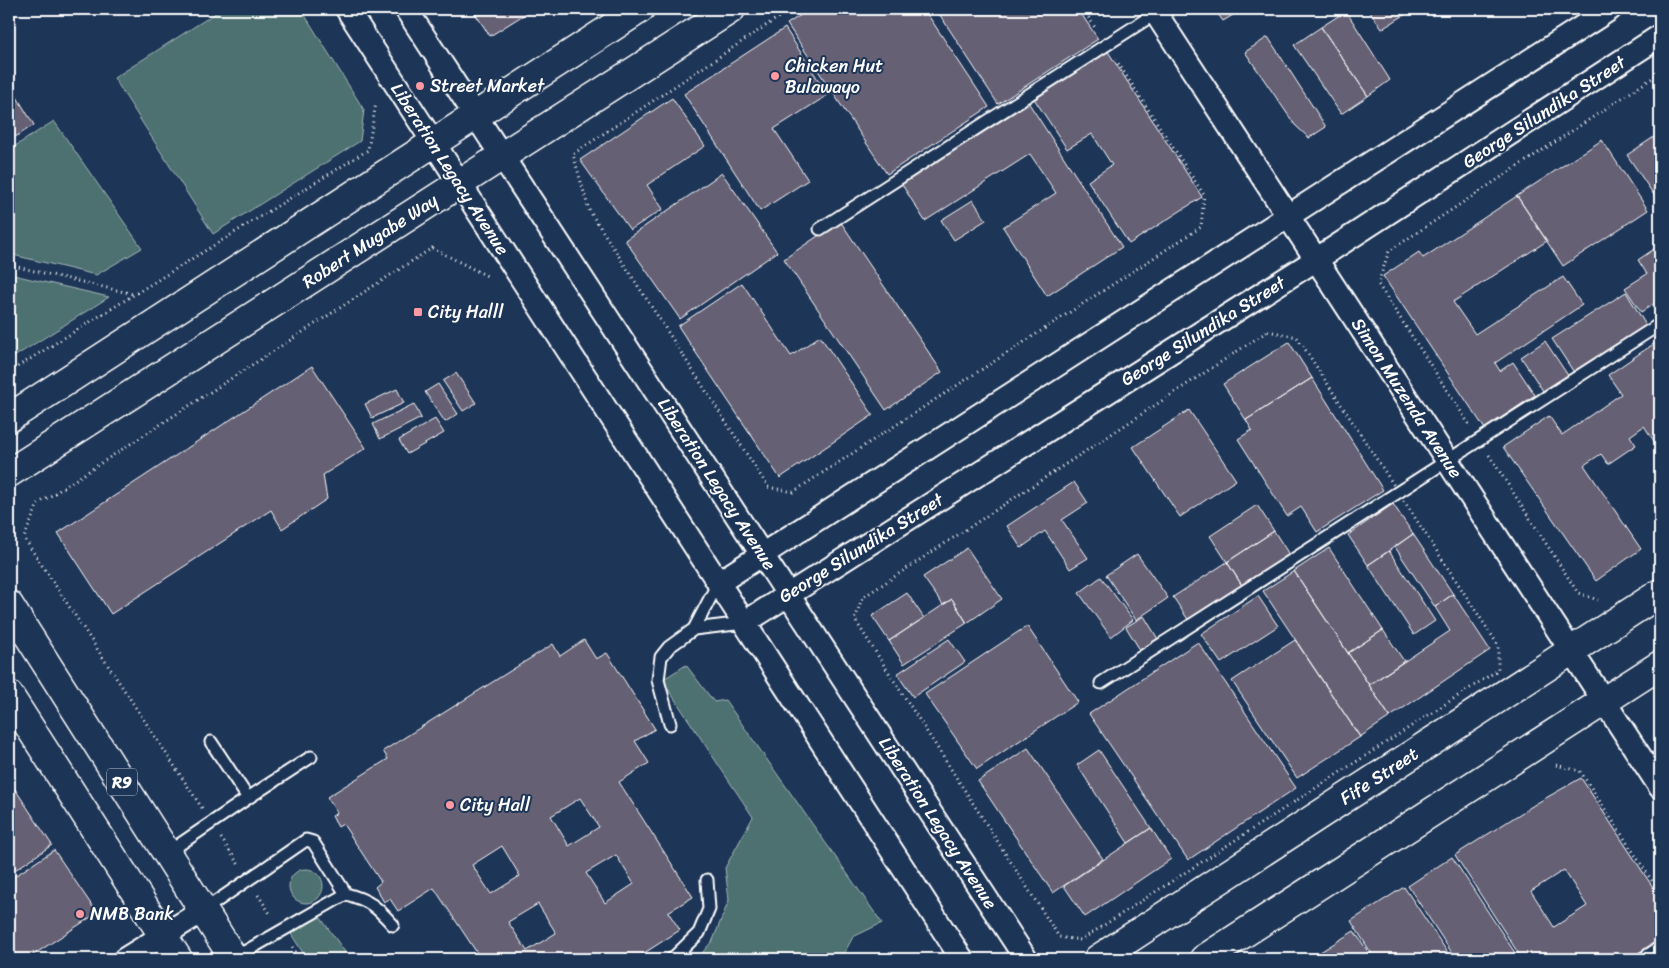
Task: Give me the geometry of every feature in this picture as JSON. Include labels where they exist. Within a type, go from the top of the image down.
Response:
[{"type":"main road","points":[[9,418],[640,9]]},
{"type":"main road","name":"Robert Mugabe Way","points":[[9,473],[731,9]]},
{"type":"main road","name":"Fife Street","points":[[1098,959],[1660,593]]},
{"type":"main road","name":"R9","points":[[9,605],[204,910],[233,959]]},
{"type":"main road","points":[[1204,959],[1660,665]]},
{"type":"main road","points":[[9,695],[178,959]]},
{"type":"street","name":"Liberation Legacy Avenue","points":[[347,9],[962,959]]},
{"type":"street","name":"Liberation Legacy Avenue","points":[[406,9],[477,115],[1026,959]]},
{"type":"street","points":[[718,584],[1610,9]]},
{"type":"street","name":"Simon Muzenda Avenue","points":[[1157,10],[1288,216],[1660,787]]},
{"type":"street","name":"George Silundika Street","points":[[744,623],[1317,260],[1660,36]]},
{"type":"street","points":[[125,959],[204,910]]},
{"type":"lane","points":[[820,229],[1106,45],[1157,10]]},
{"type":"lane","points":[[1101,682],[1660,324]]},
{"type":"lane","points":[[670,724],[658,680],[662,658],[668,647],[694,629],[718,584]]},
{"type":"lane","points":[[694,629],[744,623]]},
{"type":"lane","points":[[211,742],[248,798]]},
{"type":"lane","points":[[167,853],[311,757]]},
{"type":"lane","points":[[204,910],[306,840],[313,842],[346,894],[377,906],[393,925]]},
{"type":"lane","points":[[672,959],[699,933],[709,909],[707,880]]},
{"type":"lane","points":[[233,959],[346,894]]},
{"type":"lane","points":[[1642,959],[1660,948]]},
{"type":"path","points":[[791,9],[573,154],[589,210],[768,487],[793,492],[1201,227],[1204,195],[1083,9]]},
{"type":"path","points":[[1603,601],[1578,594],[1378,284],[1389,252],[1660,73]]},
{"type":"path","points":[[9,372],[368,150],[376,103]]},
{"type":"path","points":[[300,959],[24,538],[38,504],[432,248],[488,276],[493,284]]},
{"type":"path","points":[[9,266],[134,294]]},
{"type":"path","points":[[1660,716],[1660,721]]},
{"type":"path","points":[[1549,770],[1558,764],[1580,771],[1660,893]]},
{"type":"green space","points":[[222,9],[301,9],[364,110],[360,141],[213,234],[114,78]]},
{"type":"green space","points":[[54,121],[142,248],[96,275],[9,254],[9,150]]},
{"type":"green space","points":[[9,274],[109,297],[9,360]]},
{"type":"green space","points":[[686,665],[714,702],[725,700],[882,923],[853,937],[841,959],[697,959],[713,940],[729,900],[725,868],[753,817],[662,680]]},
{"type":"green space","points":[[306,869],[313,870],[318,874],[322,879],[322,893],[318,898],[313,902],[306,903],[299,902],[294,898],[290,893],[289,886],[290,879],[294,874],[299,870]]},
{"type":"green space","points":[[318,914],[350,959],[307,959],[291,934]]},
{"type":"building","points":[[472,9],[533,9],[490,36]]},
{"type":"building","points":[[810,9],[924,9],[989,107],[887,174],[787,24]]},
{"type":"building","points":[[936,9],[1078,9],[1098,39],[998,104]]},
{"type":"building","points":[[1214,9],[1243,9],[1223,21]]},
{"type":"building","points":[[1368,9],[1414,9],[1382,29]]},
{"type":"building","points":[[1346,11],[1390,80],[1368,96],[1321,27]]},
{"type":"building","points":[[1321,27],[1368,96],[1341,114],[1294,45]]},
{"type":"building","points":[[785,28],[828,95],[774,129],[808,180],[760,211],[684,94]]},
{"type":"building","points":[[1268,37],[1326,127],[1309,138],[1295,125],[1245,52]]},
{"type":"building","points":[[1107,50],[1202,197],[1129,244],[1088,181],[1112,165],[1092,134],[1067,149],[1033,97]]},
{"type":"building","points":[[9,84],[34,125],[9,141]]},
{"type":"building","points":[[672,98],[705,146],[647,185],[663,209],[630,230],[580,160]]},
{"type":"building","points":[[1028,102],[1122,247],[1047,296],[1003,227],[1056,193],[1030,154],[925,221],[901,183]]},
{"type":"building","points":[[1660,133],[1660,204],[1627,155]]},
{"type":"building","points":[[1602,140],[1648,210],[1563,266],[1517,196]]},
{"type":"building","points":[[722,173],[777,252],[680,319],[625,240]]},
{"type":"building","points":[[1517,196],[1547,241],[1453,302],[1475,334],[1563,277],[1582,305],[1495,363],[1500,371],[1513,362],[1535,395],[1485,429],[1383,276],[1419,252],[1423,258]]},
{"type":"building","points":[[973,200],[986,220],[954,240],[941,220]]},
{"type":"building","points":[[840,221],[942,372],[886,410],[784,259]]},
{"type":"building","points":[[1660,245],[1660,300],[1641,312],[1625,288],[1647,274],[1638,260]]},
{"type":"building","points":[[742,283],[791,356],[820,336],[873,415],[780,478],[678,326]]},
{"type":"building","points":[[1626,292],[1647,327],[1575,374],[1552,339]]},
{"type":"building","points":[[1545,341],[1569,377],[1545,394],[1521,357]]},
{"type":"building","points":[[1289,342],[1312,378],[1246,420],[1223,384]]},
{"type":"building","points":[[1655,343],[1660,351],[1660,450],[1644,426],[1630,436],[1636,445],[1608,464],[1601,454],[1584,465],[1641,549],[1596,581],[1503,447],[1549,416],[1562,435],[1621,394],[1608,375]]},
{"type":"building","points":[[312,366],[366,448],[323,475],[327,499],[282,529],[271,510],[111,614],[58,533]]},
{"type":"building","points":[[456,373],[476,403],[463,411],[443,381]]},
{"type":"building","points":[[1312,378],[1383,490],[1317,532],[1301,507],[1287,516],[1238,439],[1252,430],[1246,420]]},
{"type":"building","points":[[438,384],[458,414],[445,422],[425,392]]},
{"type":"building","points":[[397,389],[404,403],[372,418],[365,404]]},
{"type":"building","points":[[414,404],[421,418],[380,439],[373,424]]},
{"type":"building","points":[[1189,410],[1236,480],[1180,517],[1133,447]]},
{"type":"building","points":[[435,419],[444,433],[407,454],[399,440]]},
{"type":"building","points":[[1074,482],[1088,503],[1062,520],[1088,558],[1070,569],[1045,531],[1021,548],[1007,526]]},
{"type":"building","points":[[1393,504],[1413,534],[1368,565],[1348,535]]},
{"type":"building","points":[[1257,505],[1274,531],[1227,562],[1210,536]]},
{"type":"building","points":[[1274,531],[1290,556],[1243,587],[1227,562]]},
{"type":"building","points":[[1413,534],[1453,594],[1435,607],[1395,547]]},
{"type":"building","points":[[967,548],[1002,599],[967,623],[952,599],[943,605],[923,577]]},
{"type":"building","points":[[1329,548],[1383,630],[1348,653],[1294,571]]},
{"type":"building","points":[[1389,551],[1435,621],[1414,635],[1368,565]]},
{"type":"building","points":[[1137,554],[1168,598],[1136,620],[1106,575]]},
{"type":"building","points":[[1227,562],[1243,587],[1189,621],[1173,597]]},
{"type":"building","points":[[1294,571],[1390,717],[1360,737],[1263,591]]},
{"type":"building","points":[[1101,577],[1133,620],[1111,637],[1079,593]]},
{"type":"building","points":[[907,593],[924,618],[889,641],[872,616]]},
{"type":"building","points":[[1453,594],[1490,650],[1390,717],[1369,685],[1450,631],[1435,607]]},
{"type":"building","points":[[1258,596],[1278,626],[1221,663],[1201,634]]},
{"type":"building","points":[[952,599],[967,623],[904,664],[889,641]]},
{"type":"building","points":[[1144,616],[1158,639],[1140,650],[1126,627]]},
{"type":"building","points":[[1027,626],[1078,702],[977,769],[925,694]]},
{"type":"building","points":[[1383,630],[1404,661],[1369,685],[1348,653]]},
{"type":"building","points":[[949,639],[965,662],[913,697],[897,674]]},
{"type":"building","name":"City Hall","points":[[584,640],[596,659],[607,653],[655,729],[635,741],[649,763],[619,782],[693,897],[668,912],[680,930],[635,959],[481,959],[434,888],[398,911],[390,899],[384,902],[375,887],[381,882],[343,824],[338,827],[332,816],[337,813],[327,797],[388,759],[383,751],[553,644],[560,656]],"holes":[[[580,798],[599,827],[569,846],[551,816]],[[502,846],[520,876],[491,894],[472,865]],[[616,855],[634,884],[605,903],[586,873]],[[538,904],[556,933],[527,951],[508,922]]]},
{"type":"building","points":[[1295,640],[1360,737],[1297,778],[1232,681]]},
{"type":"building","points":[[1198,642],[1296,788],[1188,860],[1089,714]]},
{"type":"building","points":[[1028,748],[1103,859],[1053,893],[978,781]]},
{"type":"building","points":[[1099,750],[1151,828],[1128,843],[1077,765]]},
{"type":"building","points":[[1581,778],[1660,898],[1660,940],[1631,959],[1522,959],[1455,855],[1537,803]],"holes":[[[1564,870],[1587,906],[1554,927],[1531,891]]]},
{"type":"building","points":[[9,780],[52,845],[9,874]]},
{"type":"building","points":[[1151,828],[1171,859],[1085,917],[1064,886]]},
{"type":"building","points":[[54,850],[97,913],[27,959],[9,959],[9,880]]},
{"type":"building","points":[[1452,857],[1519,959],[1456,959],[1408,886]]},
{"type":"building","points":[[1404,887],[1452,959],[1375,959],[1351,921]]},
{"type":"building","points":[[1354,931],[1373,959],[1309,959]]},
{"type":"place","name":"Chicken Hut Bulawayo","points":[[775,76]]},
{"type":"place","name":"Street Market","points":[[420,86]]},
{"type":"place","name":"City Halll","points":[[418,312]]},
{"type":"place","name":"City Hall","points":[[450,805]]},
{"type":"place","name":"NMB Bank","points":[[80,914]]}]
